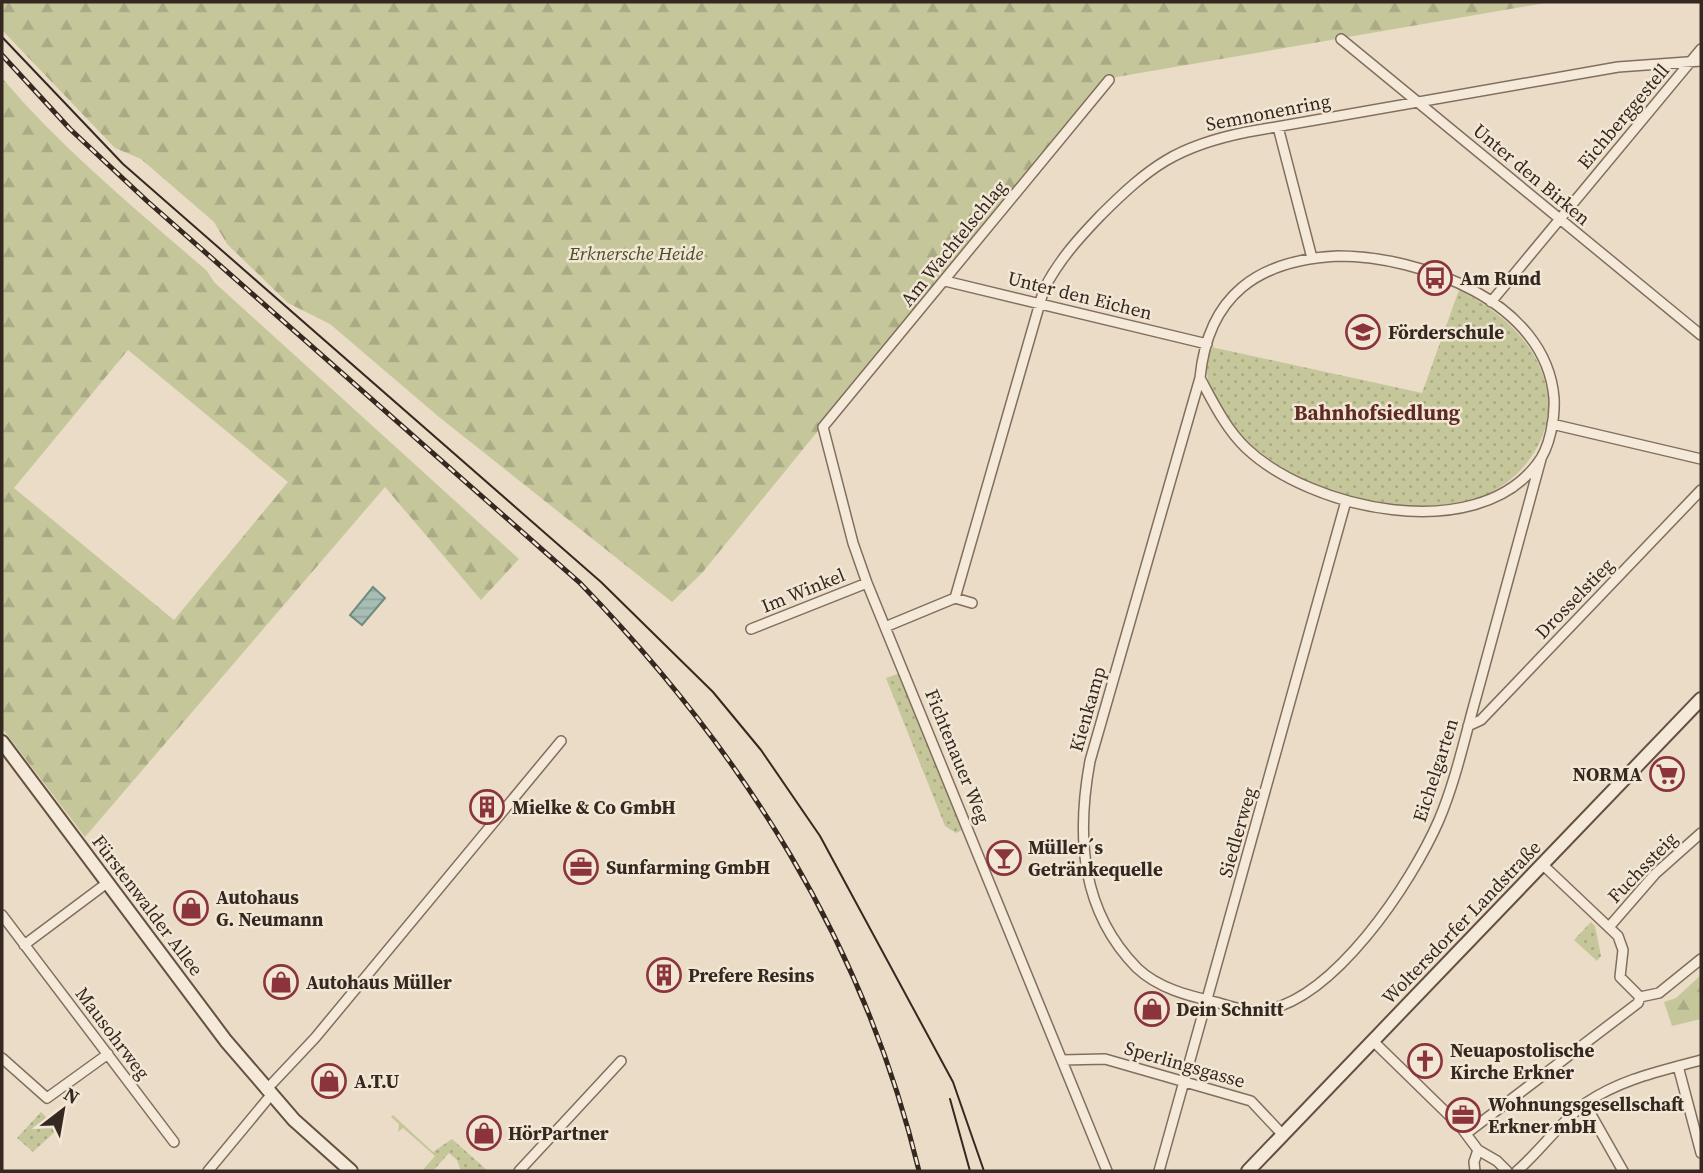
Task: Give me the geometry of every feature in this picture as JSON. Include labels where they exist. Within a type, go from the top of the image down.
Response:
[{"type":"main road","name":"Woltersdorfer Landstraße","points":[[1248,1171],[1701,699]]},
{"type":"main road","name":"Fürstenwalder Allee","points":[[2,741],[107,883],[269,1092],[351,1171]]},
{"type":"street","name":"Unter den Birken","points":[[1341,39],[1701,335]]},
{"type":"street","name":"Eichberggestell","points":[[1491,302],[1696,61],[1701,49]]},
{"type":"street","name":"Semnonenring","points":[[955,598],[1038,303],[1067,252],[1153,167],[1195,145],[1278,127],[1618,67],[1696,61]]},
{"type":"street","name":"Am Wachtelschlag","points":[[823,427],[1109,80]]},
{"type":"street","points":[[1278,127],[1312,258]]},
{"type":"street","points":[[1355,256],[1400,263],[1437,274],[1491,302],[1526,334],[1547,369],[1553,387],[1552,424],[1541,459],[1535,468],[1503,492],[1461,507],[1409,511],[1346,501],[1280,473],[1247,449],[1228,426],[1200,377],[1207,344],[1222,307],[1244,284],[1275,267],[1312,258],[1355,256]]},
{"type":"street","name":"Unter den Eichen","points":[[945,281],[1207,344]]},
{"type":"street","name":"Kienkamp","points":[[1200,377],[1090,761],[1082,828],[1089,890],[1117,945],[1146,976],[1163,986],[1207,1000]]},
{"type":"street","points":[[1552,424],[1701,459]]},
{"type":"street","name":"Fichtenauer Weg","points":[[823,427],[853,543],[867,583],[1107,1171]]},
{"type":"street","name":"Eichelgarten","points":[[1207,1000],[1250,1011],[1273,1008],[1316,984],[1349,956],[1384,913],[1420,859],[1445,806],[1541,459]]},
{"type":"street","name":"Drosselstieg","points":[[1468,726],[1481,720],[1701,490]]},
{"type":"street","name":"Siedlerweg","points":[[1159,1171],[1346,501]]},
{"type":"street","name":"Im Winkel","points":[[751,629],[867,583]]},
{"type":"street","points":[[885,626],[955,598],[972,603]]},
{"type":"street","points":[[208,1171],[269,1092],[561,741]]},
{"type":"street","name":"Fuchssteig","points":[[1609,927],[1656,874],[1701,833]]},
{"type":"street","points":[[1543,865],[1609,927],[1622,943],[1620,977],[1640,998]]},
{"type":"street","points":[[24,944],[107,883]]},
{"type":"street","name":"Mausohrweg","points":[[2,915],[174,1142]]},
{"type":"street","points":[[1467,1133],[1640,998],[1659,993],[1701,959]]},
{"type":"street","points":[[1373,1041],[1467,1133],[1478,1150],[1497,1161],[1507,1171]]},
{"type":"street","points":[[2,1058],[47,1098],[108,1054]]},
{"type":"street","name":"Sperlingsgasse","points":[[1062,1060],[1105,1059],[1251,1101],[1283,1135]]},
{"type":"street","points":[[1517,1171],[1586,1104],[1626,1081],[1701,1060]]},
{"type":"street","points":[[519,1171],[621,1061]]},
{"type":"street","points":[[1678,1066],[1701,1153]]},
{"type":"street","points":[[1586,1104],[1623,1171]]},
{"type":"street","points":[[1475,1171],[1474,1162],[1478,1150]]},
{"type":"green space","name":"Erknersche Heide","points":[[2,2],[1551,2],[1105,79],[702,573],[672,602],[439,417],[330,324],[288,303],[227,244],[214,222],[141,159],[115,148],[2,30]]},
{"type":"green space","points":[[2,78],[75,154],[207,271],[214,282],[519,559],[481,600],[385,487],[85,837],[2,728]],"holes":[[[128,350],[288,482],[174,620],[14,488]]]},
{"type":"green space","points":[[1459,290],[1502,318],[1526,343],[1542,373],[1548,398],[1547,422],[1535,451],[1506,483],[1468,501],[1423,508],[1376,504],[1329,490],[1286,470],[1249,443],[1215,398],[1207,370],[1211,347],[1422,393]]},
{"type":"green space","points":[[900,673],[964,829],[956,833],[945,826],[886,678]]},
{"type":"green space","points":[[1591,922],[1595,926],[1601,956],[1597,961],[1574,940]]},
{"type":"green space","points":[[1701,975],[1701,1019],[1672,1026],[1664,1002],[1676,998]]},
{"type":"green space","points":[[41,1112],[58,1129],[33,1152],[17,1138]]},
{"type":"green space","points":[[393,1115],[433,1152],[452,1139],[488,1171],[461,1171],[457,1160],[449,1153],[433,1171],[422,1171],[435,1156],[403,1128],[398,1132],[399,1124],[391,1117]]},
{"type":"shaded area","points":[[373,587],[385,598],[362,625],[350,615]]},
{"type":"tram line","points":[[2,37],[123,164],[601,582],[713,692],[761,750],[820,836],[953,1082],[984,1171]]},
{"type":"tram line","points":[[950,1099],[970,1171]]},
{"type":"railway","points":[[2,55],[70,129],[147,201],[579,582],[638,646],[693,713],[744,782],[790,854],[830,928],[866,1006],[895,1087],[919,1171]]},
{"type":"place","name":"Am Rund","points":[[1435,278]]},
{"type":"place","name":"Förderschule","points":[[1363,332]]},
{"type":"place","name":"NORMA","points":[[1667,774]]},
{"type":"place","name":"Mielke & Co GmbH","points":[[487,807]]},
{"type":"place","name":"Müller´s Getränkequelle","points":[[1004,858]]},
{"type":"place","name":"Sunfarming GmbH","points":[[581,867]]},
{"type":"place","name":"Autohaus G. Neumann","points":[[191,908]]},
{"type":"place","name":"Prefere Resins","points":[[664,975]]},
{"type":"place","name":"Autohaus Müller","points":[[281,982]]},
{"type":"place","name":"Dein Schnitt","points":[[1152,1009]]},
{"type":"place","name":"Neuapostolische Kirche Erkner","points":[[1425,1061]]},
{"type":"place","name":"A.T.U","points":[[329,1081]]},
{"type":"place","name":"Wohnungsgesellschaft Erkner mbH","points":[[1463,1115]]},
{"type":"place","name":"HörPartner","points":[[484,1133]]},
{"type":"district","name":"Bahnhofsiedlung","points":[[1377,413]]}]
